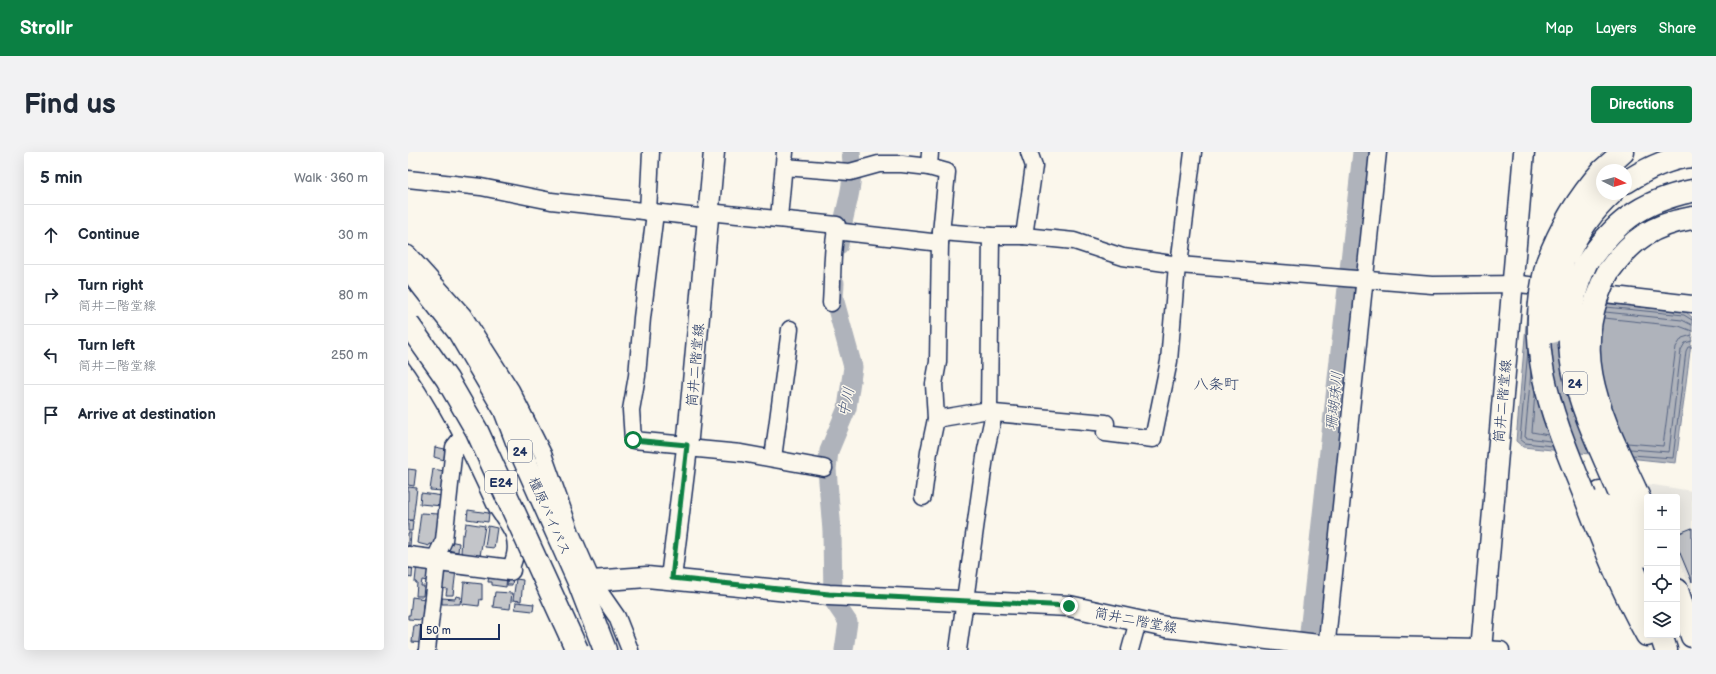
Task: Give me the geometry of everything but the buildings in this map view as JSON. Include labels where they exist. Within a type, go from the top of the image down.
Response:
[{"type":"highway","points":[[1609,164],[1623,152]]},
{"type":"highway","points":[[1632,178],[1641,172],[1664,162],[1692,156]]},
{"type":"highway","points":[[1565,265],[1557,236],[1586,188],[1596,177]]},
{"type":"highway","points":[[1565,265],[1596,248],[1610,232],[1640,209],[1659,201],[1692,191]]},
{"type":"highway","points":[[1604,200],[1583,226],[1565,265],[1555,301],[1552,330],[1555,365],[1562,395],[1573,429],[1644,551]]},
{"type":"highway","points":[[1656,641],[1635,614],[1610,559],[1610,493],[1607,427],[1592,380],[1589,347],[1592,308],[1599,289],[1608,272],[1634,241],[1652,229],[1672,221],[1692,218]]},
{"type":"highway","name":"橿原バイパス","points":[[408,267],[459,332],[505,410],[521,452],[578,580],[605,650]]},
{"type":"highway","name":"E24","points":[[408,287],[432,316],[460,357],[496,417],[521,467],[605,650]]},
{"type":"highway","name":"E24","points":[[408,324],[447,379],[477,431],[576,650]]},
{"type":"highway","name":"橿原バイパス","points":[[408,339],[433,374],[469,436],[505,483],[576,650]]},
{"type":"highway","points":[[1610,493],[1644,515]]},
{"type":"highway","points":[[1610,493],[1644,592]]},
{"type":"highway","points":[[1680,601],[1691,643]]},
{"type":"highway","points":[[1680,625],[1691,643]]},
{"type":"main road","name":"筒井二階堂線","points":[[672,578],[687,447],[714,152]]},
{"type":"main road","name":"筒井二階堂線","points":[[592,581],[647,577],[672,578],[833,595],[1069,606],[1166,627],[1326,647],[1481,650],[1524,152]]},
{"type":"main road","points":[[408,557],[510,570]]},
{"type":"street","points":[[651,152],[652,212],[637,376],[632,410],[633,440],[742,453],[824,468]]},
{"type":"street","points":[[1024,236],[1034,166],[1029,152]]},
{"type":"street","points":[[936,418],[992,412],[1106,423],[1105,434],[1153,439],[1169,361],[1178,265],[1192,152]]},
{"type":"street","points":[[1326,647],[1363,280],[1378,152]]},
{"type":"street","points":[[779,218],[785,160],[853,171],[879,164],[930,160],[947,172],[941,237],[938,362],[934,384],[936,418],[929,452],[923,497]]},
{"type":"street","points":[[408,180],[481,187],[551,201],[652,212],[779,218],[837,225],[840,232],[832,249],[831,303]]},
{"type":"street","points":[[840,232],[941,237],[1024,236],[1074,241],[1123,257],[1178,265],[1432,285],[1512,284],[1692,304]]},
{"type":"street","points":[[958,650],[992,412],[991,236]]},
{"type":"street","points":[[408,254],[463,314],[511,390],[543,454],[572,533],[592,581],[616,617],[630,650]]},
{"type":"street","points":[[773,458],[790,329]]},
{"type":"street","points":[[408,347],[440,395],[498,510],[514,534],[517,551],[510,570]]},
{"type":"street","points":[[427,650],[435,561],[444,540],[454,447],[462,436]]},
{"type":"street","points":[[1130,650],[1138,621]]},
{"type":"street","points":[[1481,650],[1501,650]]},
{"type":"shaded area","points":[[1647,484],[1692,491],[1692,592],[1680,563],[1680,494],[1651,494]]},
{"type":"water","points":[[1536,296],[1686,312],[1692,317],[1692,335],[1676,463],[1523,447],[1516,441],[1528,302]]},
{"type":"waterway","name":"中川","points":[[839,245],[852,177],[851,152]]},
{"type":"waterway","name":"珊瑚珠川","points":[[1307,650],[1362,152]]},
{"type":"waterway","name":"中川","points":[[835,283],[834,298],[853,367],[847,408],[829,451],[827,469],[832,531],[833,600],[848,622],[844,650]]},
{"type":"district","name":"八条町","points":[[1216,384]]},
{"type":"route","points":[[633,440],[687,445],[672,578],[829,594],[1069,606]]}]
